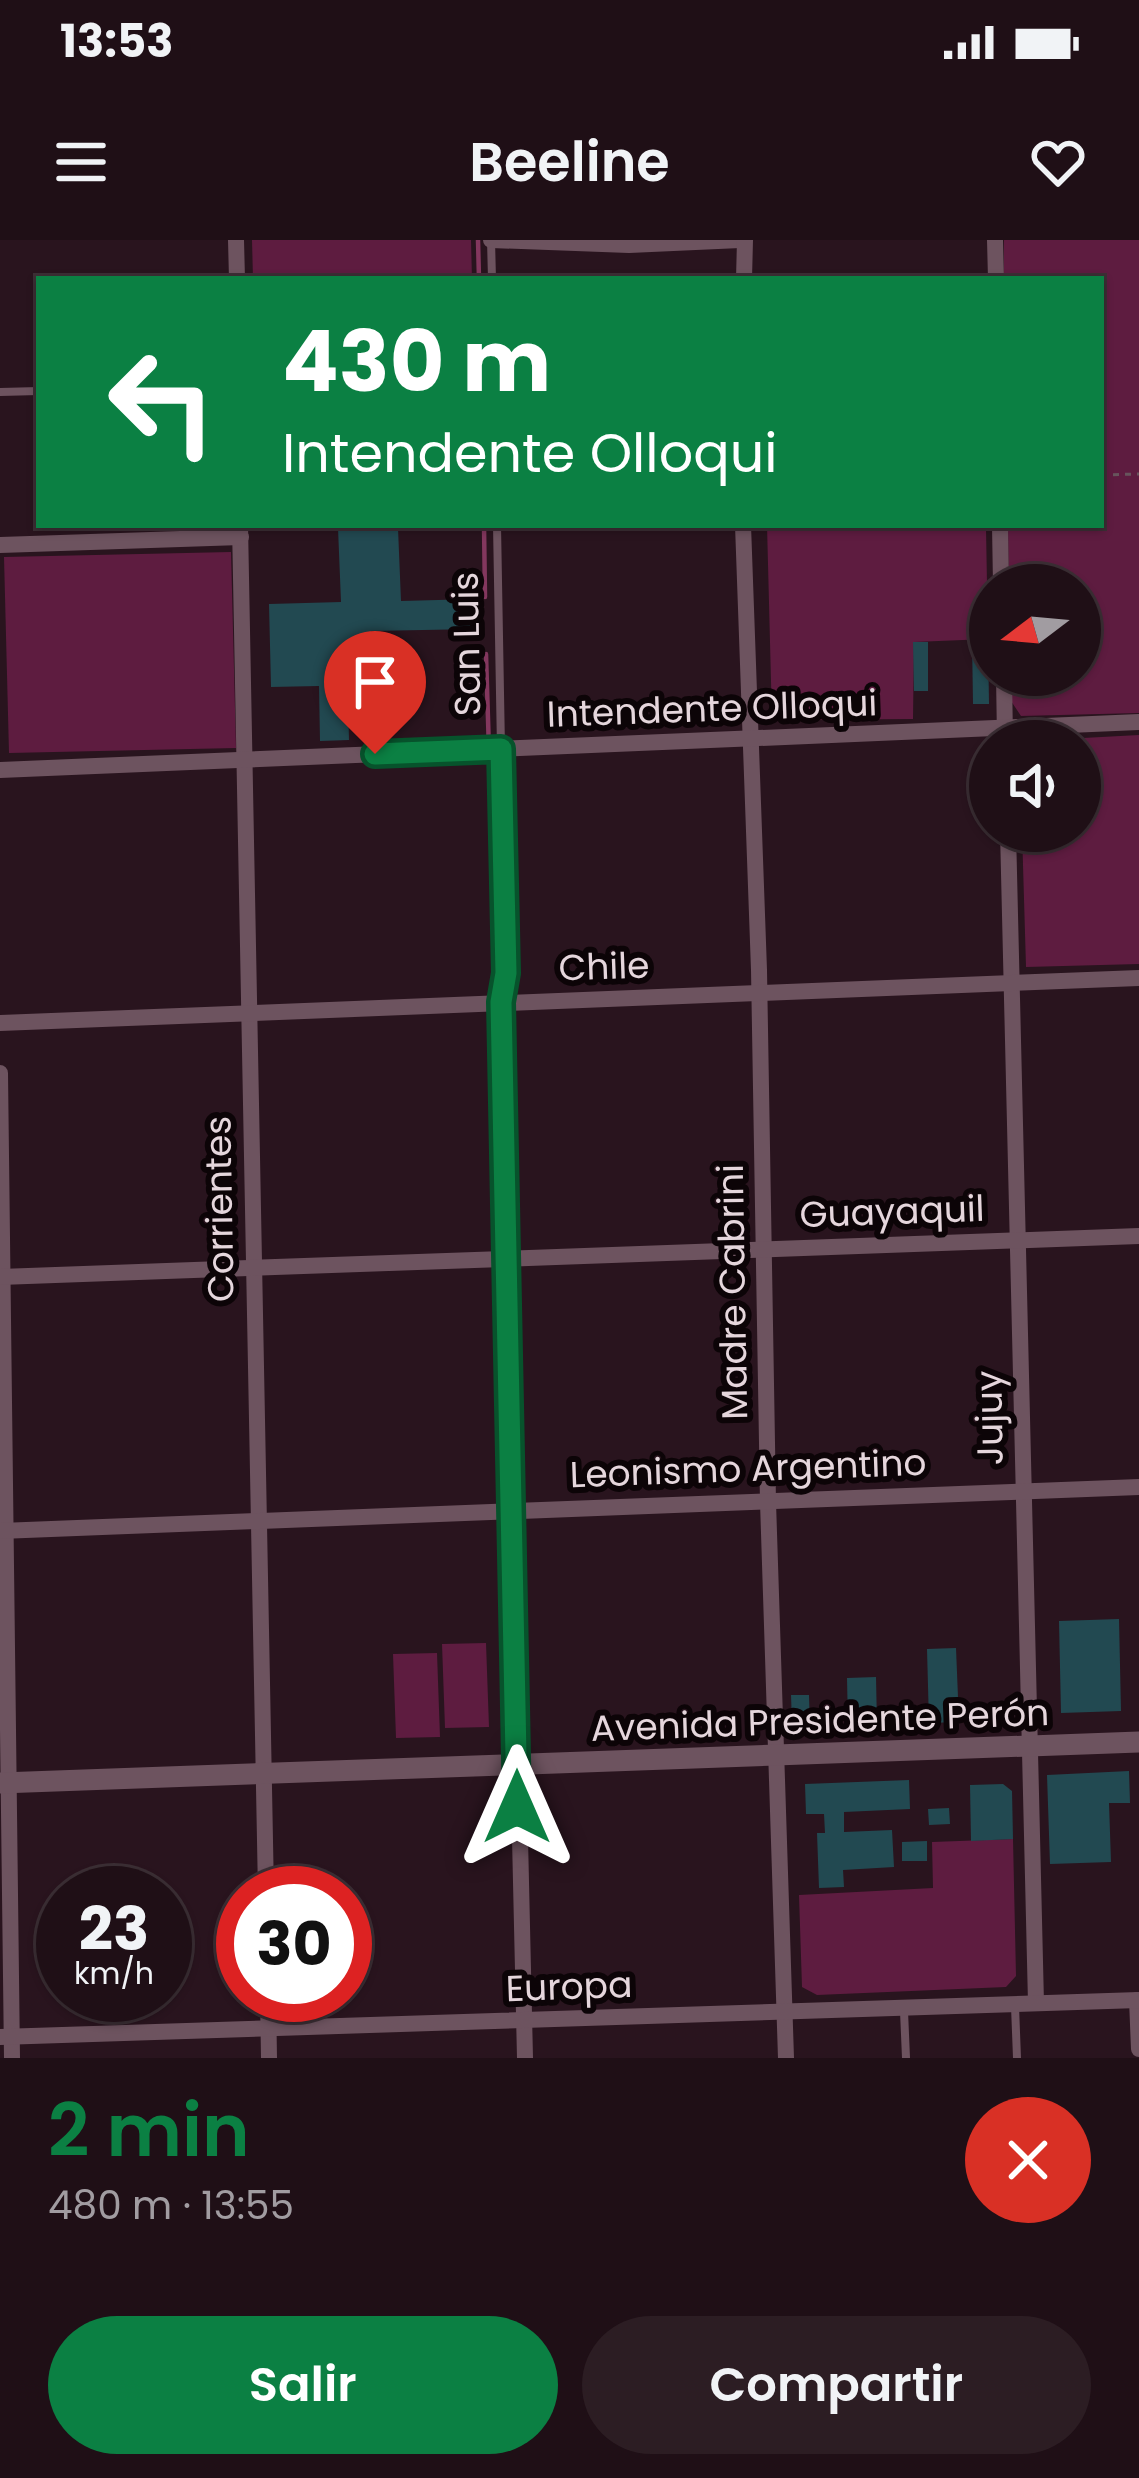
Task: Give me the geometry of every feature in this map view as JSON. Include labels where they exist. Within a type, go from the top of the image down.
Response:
[{"type":"main road","name":"Avenida Presidente Perón","points":[[5,1783],[1139,1742]]},
{"type":"street","points":[[236,240],[237,276]]},
{"type":"street","points":[[491,240],[629,245],[742,240],[744,276]]},
{"type":"street","points":[[995,240],[996,276]]},
{"type":"street","name":"Madre Cabrini","points":[[743,528],[760,993],[768,1502],[785,2058]]},
{"type":"street","points":[[1000,528],[1001,564]]},
{"type":"street","points":[[0,545],[241,531]]},
{"type":"street","name":"Corrientes","points":[[241,531],[265,1866]]},
{"type":"street","name":"Intendente Olloqui","points":[[1101,726],[1139,722]]},
{"type":"street","name":"Intendente Olloqui","points":[[0,770],[751,738],[969,736]]},
{"type":"street","name":"Jujuy","points":[[1009,852],[1036,2003]]},
{"type":"street","name":"Chile","points":[[0,1023],[1139,978]]},
{"type":"street","name":"San Luis","points":[[501,1002],[525,2058]]},
{"type":"street","points":[[0,1073],[6,2037],[12,2058]]},
{"type":"street","name":"Guayaquil","points":[[2,1277],[1139,1235]]},
{"type":"street","name":"Leonismo Argentino","points":[[4,1530],[1139,1487]]},
{"type":"street","points":[[1138,2000],[1139,2049]]},
{"type":"street","name":"Europa","points":[[6,2037],[1138,2000]]},
{"type":"street","points":[[268,2022],[269,2058]]},
{"type":"lane","points":[[491,240],[492,276]]},
{"type":"lane","points":[[0,392],[36,391]]},
{"type":"lane","name":"San Luis","points":[[497,528],[506,973],[501,1002]]},
{"type":"lane","points":[[1015,2004],[1017,2058]]},
{"type":"lane","points":[[904,2010],[906,2058]]},
{"type":"path","points":[[1104,476],[1139,474]]},
{"type":"shaded area","points":[[252,240],[471,240],[472,276],[253,276]]},
{"type":"shaded area","points":[[1004,240],[1139,240],[1139,713],[1021,716],[1011,696],[1101,696],[1101,564],[1009,564],[1008,528],[1104,528],[1104,276],[1004,276]]},
{"type":"shaded area","points":[[767,528],[986,528],[987,564],[969,564],[969,640],[914,642],[913,719],[772,720]]},
{"type":"shaded area","points":[[231,552],[236,748],[9,753],[4,557]]},
{"type":"shaded area","points":[[1139,735],[1139,964],[1026,967],[1023,852],[1101,852],[1101,737]]},
{"type":"shaded area","points":[[486,1643],[489,1727],[445,1728],[442,1644]]},
{"type":"shaded area","points":[[437,1653],[440,1737],[396,1738],[393,1654]]},
{"type":"shaded area","points":[[1013,1839],[1016,1976],[1006,1987],[817,1995],[802,1987],[799,1895],[933,1888],[932,1842]]},
{"type":"building","points":[[338,528],[398,528],[401,601],[475,599],[475,629],[371,631],[371,658],[347,658],[349,740],[320,741],[319,686],[271,687],[269,604],[341,602]]},
{"type":"building","points":[[913,642],[928,642],[928,691],[914,691]]},
{"type":"building","points":[[973,696],[989,696],[989,704],[973,704]]},
{"type":"building","points":[[1119,1619],[1121,1711],[1061,1713],[1059,1621]]},
{"type":"building","points":[[956,1648],[959,1722],[929,1723],[927,1649]]},
{"type":"building","points":[[876,1677],[877,1725],[848,1726],[847,1678]]},
{"type":"building","points":[[791,1695],[809,1695],[810,1728],[792,1723]]},
{"type":"building","points":[[1129,1771],[1130,1803],[1109,1803],[1111,1862],[1050,1864],[1047,1775]]},
{"type":"building","points":[[909,1780],[910,1809],[844,1812],[844,1832],[892,1830],[894,1867],[843,1870],[844,1887],[819,1888],[817,1833],[825,1833],[824,1814],[806,1814],[805,1784]]},
{"type":"building","points":[[1003,1784],[1012,1791],[1013,1839],[971,1841],[970,1785]]},
{"type":"building","points":[[949,1808],[950,1824],[929,1825],[928,1809]]},
{"type":"building","points":[[927,1841],[927,1861],[902,1861],[902,1842]]},
{"type":"waterway","points":[[478,240],[479,276]]},
{"type":"waterway","points":[[484,528],[485,597]]},
{"type":"waterway","points":[[486,654],[495,945]]},
{"type":"route","points":[[375,754],[501,749],[506,973],[501,1002],[517,1807]]}]
